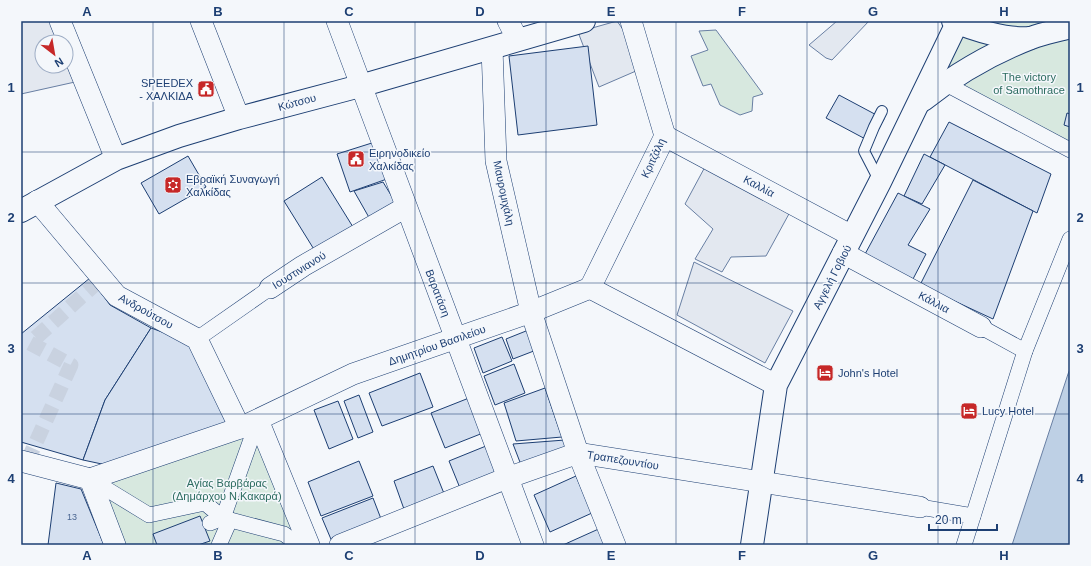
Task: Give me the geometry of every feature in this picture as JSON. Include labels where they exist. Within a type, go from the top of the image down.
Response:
[{"type":"main road","points":[[1065,21],[1070,23]]},
{"type":"main road","name":"Κώτσου","points":[[29,206],[116,159],[179,136],[239,118],[360,86],[578,22]]},
{"type":"main road","points":[[956,22],[991,33],[1016,38],[1032,37]]},
{"type":"main road","name":"Αγγελή Γοβιού","points":[[752,545],[776,385],[919,104],[956,22]]},
{"type":"main road","points":[[919,104],[944,84],[979,61],[1032,37],[1070,27]]},
{"type":"street","points":[[60,21],[116,159]]},
{"type":"street","points":[[201,21],[239,118]]},
{"type":"street","name":"Βαρατάση","points":[[337,21],[360,86],[533,545]]},
{"type":"street","points":[[508,21],[518,40]]},
{"type":"street","name":"Κριτζάλη","points":[[590,288],[665,136],[631,21]]},
{"type":"street","name":"Μαυρομιχάλη","points":[[492,48],[496,161],[531,312],[578,453],[615,545]]},
{"type":"street","points":[[944,84],[1070,150]]},
{"type":"street","name":"Καλλία","points":[[665,136],[848,245]]},
{"type":"street","name":"Ανδρούτσου","points":[[29,206],[117,296],[197,339]]},
{"type":"street","name":"Ιουστινιανού","points":[[197,339],[303,266],[406,207]]},
{"type":"street","points":[[964,545],[1025,350],[1070,239]]},
{"type":"street","name":"Κάλλια","points":[[848,245],[981,327],[1025,350]]},
{"type":"street","points":[[590,288],[776,385]]},
{"type":"street","name":"Δημητρίου Βασιλείου","points":[[90,479],[249,424],[353,374],[531,312],[590,288]]},
{"type":"street","points":[[197,339],[249,424],[309,545]]},
{"type":"street","points":[[219,545],[221,520],[249,424]]},
{"type":"street","name":"Τραπεζουντίου","points":[[340,545],[508,478],[578,453],[920,507]]},
{"type":"street","points":[[21,461],[90,479],[148,515],[205,503],[221,520],[284,534],[299,545]]},
{"type":"street","points":[[90,479],[115,545]]},
{"type":"street","points":[[920,507],[973,516]]},
{"type":"lane","points":[[880,182],[864,151],[882,111]]},
{"type":"green space","name":"The victory of Samothrace","points":[[958,21],[1065,21],[1070,23],[1070,150],[935,70]]},
{"type":"green space","points":[[716,30],[763,94],[753,97],[752,111],[740,115],[720,105],[711,84],[703,86],[691,56],[708,50],[699,31]]},
{"type":"green space","name":"Αγίας Βαρβάρας (Δημάρχου Ν.Κακαρά)","points":[[258,420],[309,545],[115,545],[90,479]]},
{"type":"shaded area","points":[[21,21],[60,21],[65,34],[34,34],[34,74],[74,74],[74,55],[84,80],[21,94]]},
{"type":"shaded area","points":[[617,21],[624,31],[636,71],[599,87],[578,32]]},
{"type":"shaded area","points":[[837,21],[869,21],[832,60],[826,58],[809,45]]},
{"type":"shaded area","points":[[706,165],[790,212],[766,256],[731,257],[722,272],[695,259],[713,229],[685,204]]},
{"type":"shaded area","points":[[694,262],[793,311],[765,363],[677,315]]},
{"type":"water","points":[[1070,369],[1070,545],[1012,545],[1068,374]]},
{"type":"building","points":[[588,46],[597,125],[518,135],[509,56]]},
{"type":"building","points":[[839,95],[884,119],[871,142],[826,118]]},
{"type":"building","points":[[1067,113],[1070,114],[1070,127],[1064,125]]},
{"type":"building","points":[[949,122],[1051,174],[1037,213],[930,157]]},
{"type":"building","points":[[375,142],[387,179],[350,192],[337,154]]},
{"type":"building","points":[[924,154],[945,165],[922,204],[904,196]]},
{"type":"building","name":"Εβραϊκή Συναγωγή Χαλκίδας","points":[[188,156],[206,187],[159,214],[141,183]]},
{"type":"building","points":[[322,177],[353,227],[315,251],[284,201]]},
{"type":"building","points":[[973,180],[1033,211],[993,319],[920,285]]},
{"type":"building","points":[[383,182],[397,205],[371,221],[354,191]]},
{"type":"building","points":[[898,193],[930,209],[908,245],[926,254],[913,279],[864,256]]},
{"type":"building","points":[[90,278],[110,305],[151,328],[105,400],[83,460],[21,442],[21,334]]},
{"type":"building","points":[[151,328],[190,342],[230,423],[116,467],[83,460],[105,400]]},
{"type":"building","points":[[531,329],[539,349],[513,359],[506,339]]},
{"type":"building","points":[[502,337],[512,361],[483,373],[474,348]]},
{"type":"building","points":[[514,364],[525,393],[495,405],[484,376]]},
{"type":"building","points":[[420,373],[433,407],[382,426],[369,393]]},
{"type":"building","points":[[545,388],[562,437],[516,441],[504,403]]},
{"type":"building","points":[[359,395],[373,432],[358,438],[344,401]]},
{"type":"building","points":[[469,398],[483,433],[445,448],[431,413]]},
{"type":"building","points":[[338,401],[353,439],[329,449],[314,410]]},
{"type":"building","points":[[565,440],[567,454],[523,470],[513,444]]},
{"type":"building","points":[[486,446],[499,478],[462,493],[449,461]]},
{"type":"building","points":[[359,461],[373,496],[321,516],[308,482]]},
{"type":"building","points":[[433,466],[445,496],[405,512],[394,481]]},
{"type":"building","points":[[576,476],[592,513],[550,532],[534,495]]},
{"type":"building","points":[[56,483],[81,489],[104,545],[48,545]]},
{"type":"building","points":[[373,498],[383,524],[333,544],[322,518]]},
{"type":"building","points":[[200,516],[210,541],[198,545],[157,545],[153,534]]},
{"type":"building","points":[[603,527],[610,545],[563,545]]},
{"type":"tunnel","points":[[27,462],[71,365],[30,343],[102,278]]},
{"type":"place","name":"SPEEDEX - ΧΑΛΚΙΔΑ","points":[[206,89]]},
{"type":"place","name":"Ειρηνοδικείο Χαλκίδας","points":[[356,159]]},
{"type":"place","name":"Εβραϊκή Συναγωγή Χαλκίδας","points":[[173,185]]},
{"type":"place","name":"John's Hotel","points":[[825,373]]},
{"type":"place","name":"Lucy Hotel","points":[[969,411]]}]
